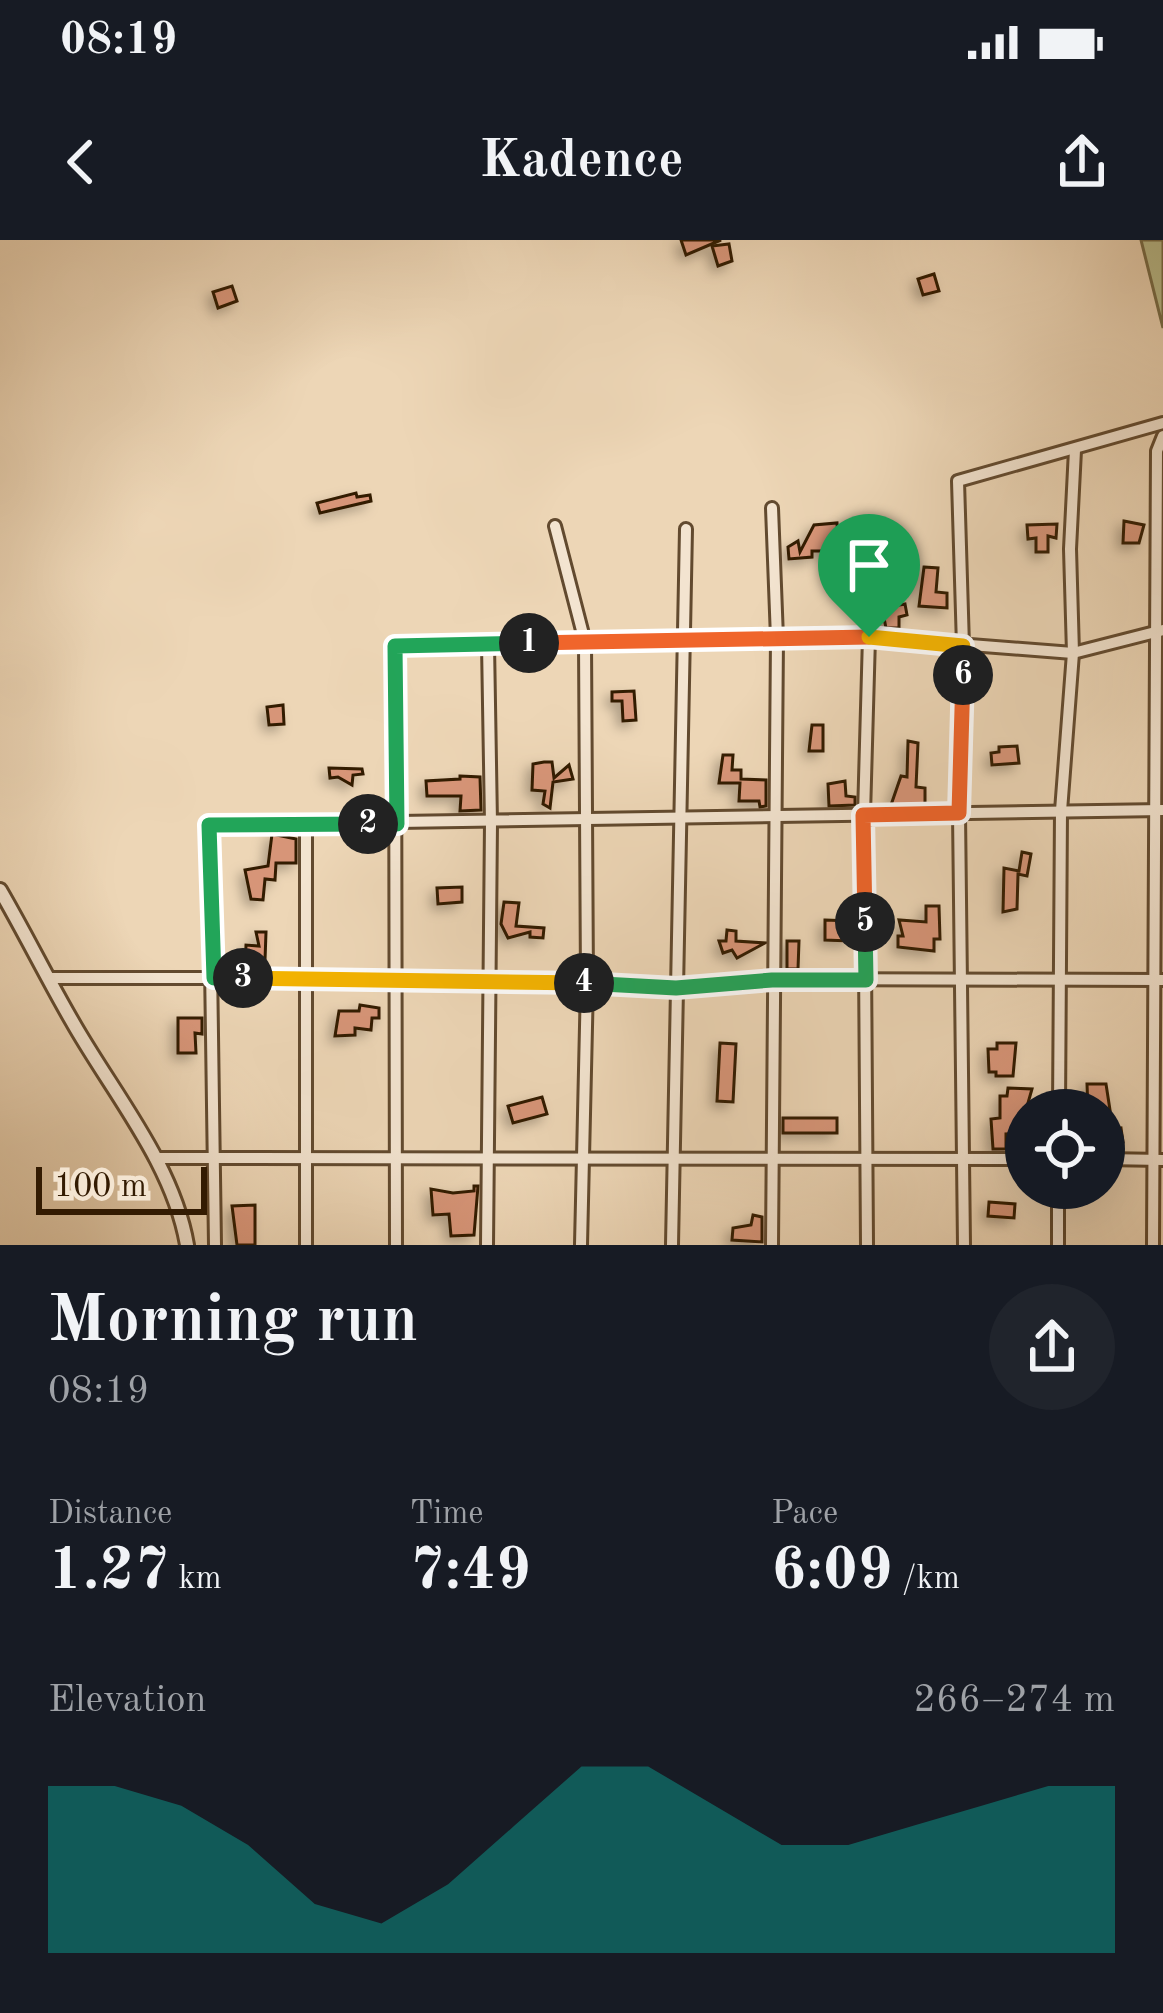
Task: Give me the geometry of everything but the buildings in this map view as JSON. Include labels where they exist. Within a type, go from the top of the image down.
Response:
[{"type":"street","points":[[964,1245],[959,813],[963,646],[958,481],[1163,423]]},
{"type":"street","points":[[1153,1245],[1159,810],[1157,451],[1163,436]]},
{"type":"street","points":[[1059,1089],[1061,811],[1073,653],[1070,549],[1075,450]]},
{"type":"street","points":[[772,508],[777,638],[772,1245]]},
{"type":"street","points":[[555,526],[585,642],[587,983],[581,1245]]},
{"type":"street","points":[[672,1245],[686,529]]},
{"type":"street","points":[[866,549],[867,1245]]},
{"type":"street","points":[[396,1245],[395,646],[869,637],[1073,653],[1159,630]]},
{"type":"street","points":[[487,1245],[488,644]]},
{"type":"street","points":[[215,1245],[209,825],[1159,810]]},
{"type":"street","points":[[305,1245],[306,825]]},
{"type":"street","points":[[0,890],[70,1019],[155,1159],[188,1245]]},
{"type":"street","points":[[50,978],[398,977],[676,988],[772,980],[1158,980]]},
{"type":"street","points":[[155,1159],[1005,1159]]},
{"type":"street","points":[[1125,1160],[1157,1160]]},
{"type":"street","points":[[1058,1209],[1058,1245]]},
{"type":"green space","points":[[1141,240],[1163,240],[1163,328]]},
{"type":"route","points":[[869,637],[963,646],[959,813],[863,815],[866,980],[772,980],[676,988],[398,977],[214,978],[209,825],[397,824],[395,646],[869,637]]}]
